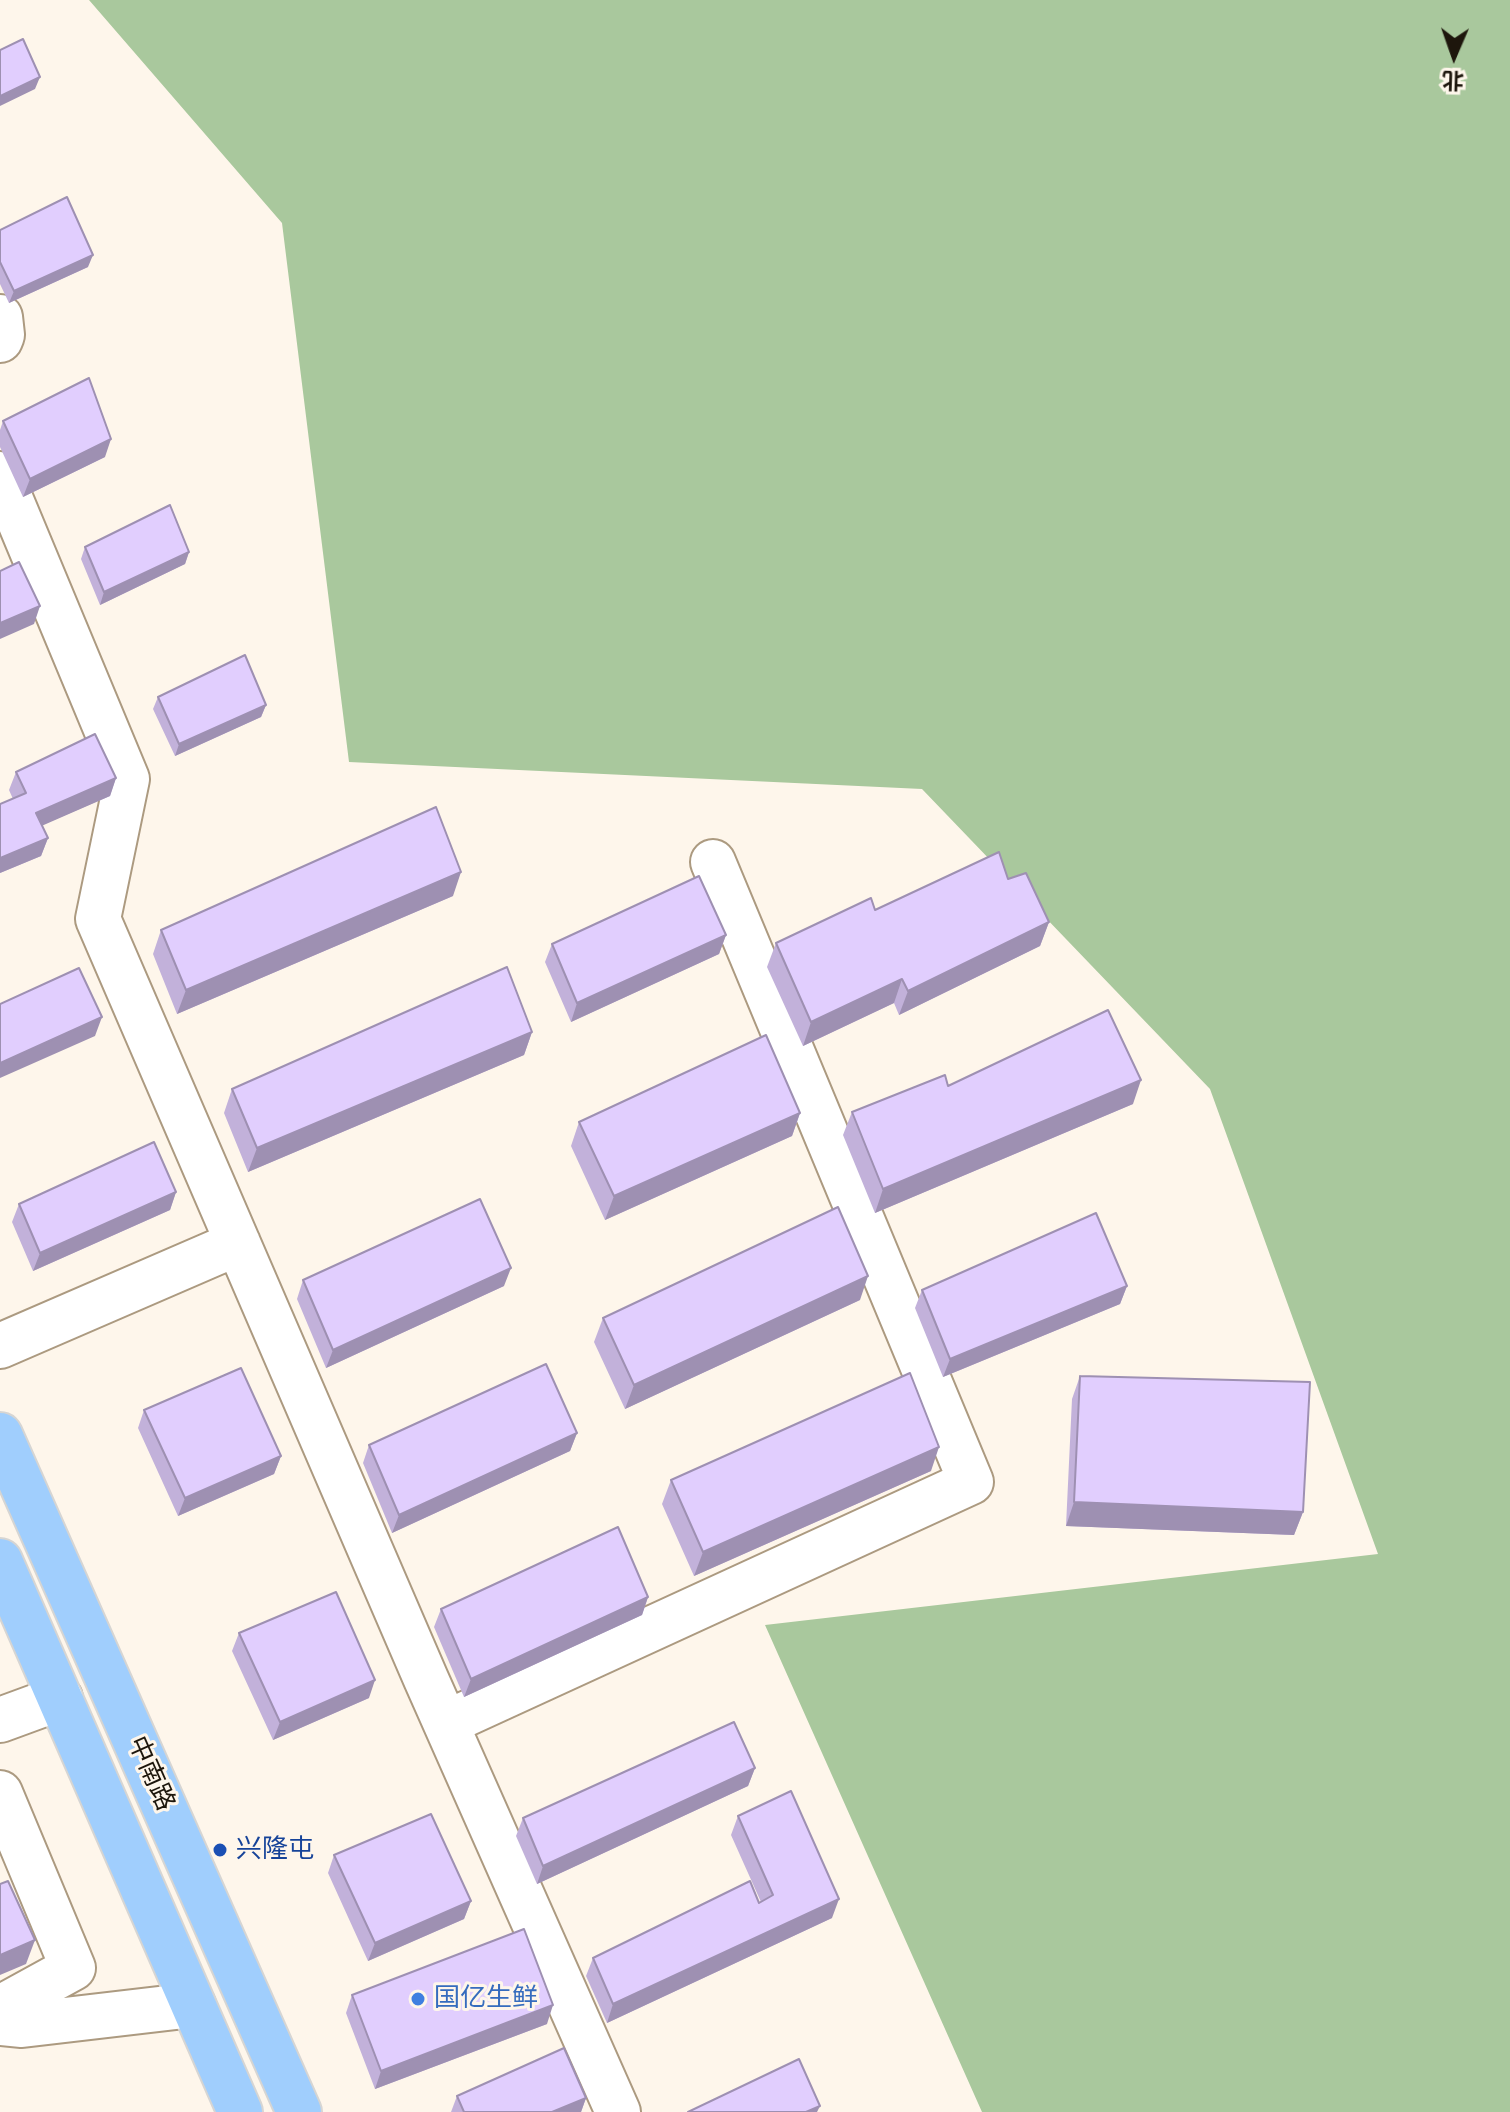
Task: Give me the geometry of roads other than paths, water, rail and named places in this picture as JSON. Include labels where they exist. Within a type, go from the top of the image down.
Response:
[{"type":"main road","name":"中南路","points":[[0,1435],[299,2112]]},
{"type":"main road","points":[[0,1561],[240,2112]]},
{"type":"street","points":[[0,317],[0,340]]},
{"type":"street","points":[[0,474],[127,779],[98,919],[618,2112]]},
{"type":"street","points":[[446,1723],[971,1482],[713,862]]},
{"type":"street","points":[[0,1346],[238,1243]]},
{"type":"street","points":[[0,1720],[60,1698]]},
{"type":"street","points":[[0,1793],[73,1968],[0,2008]]},
{"type":"street","points":[[0,2023],[22,2025],[193,2005]]},
{"type":"place","name":"兴隆屯","points":[[220,1850]]},
{"type":"place","name":"国亿生鲜","points":[[418,1999]]}]
